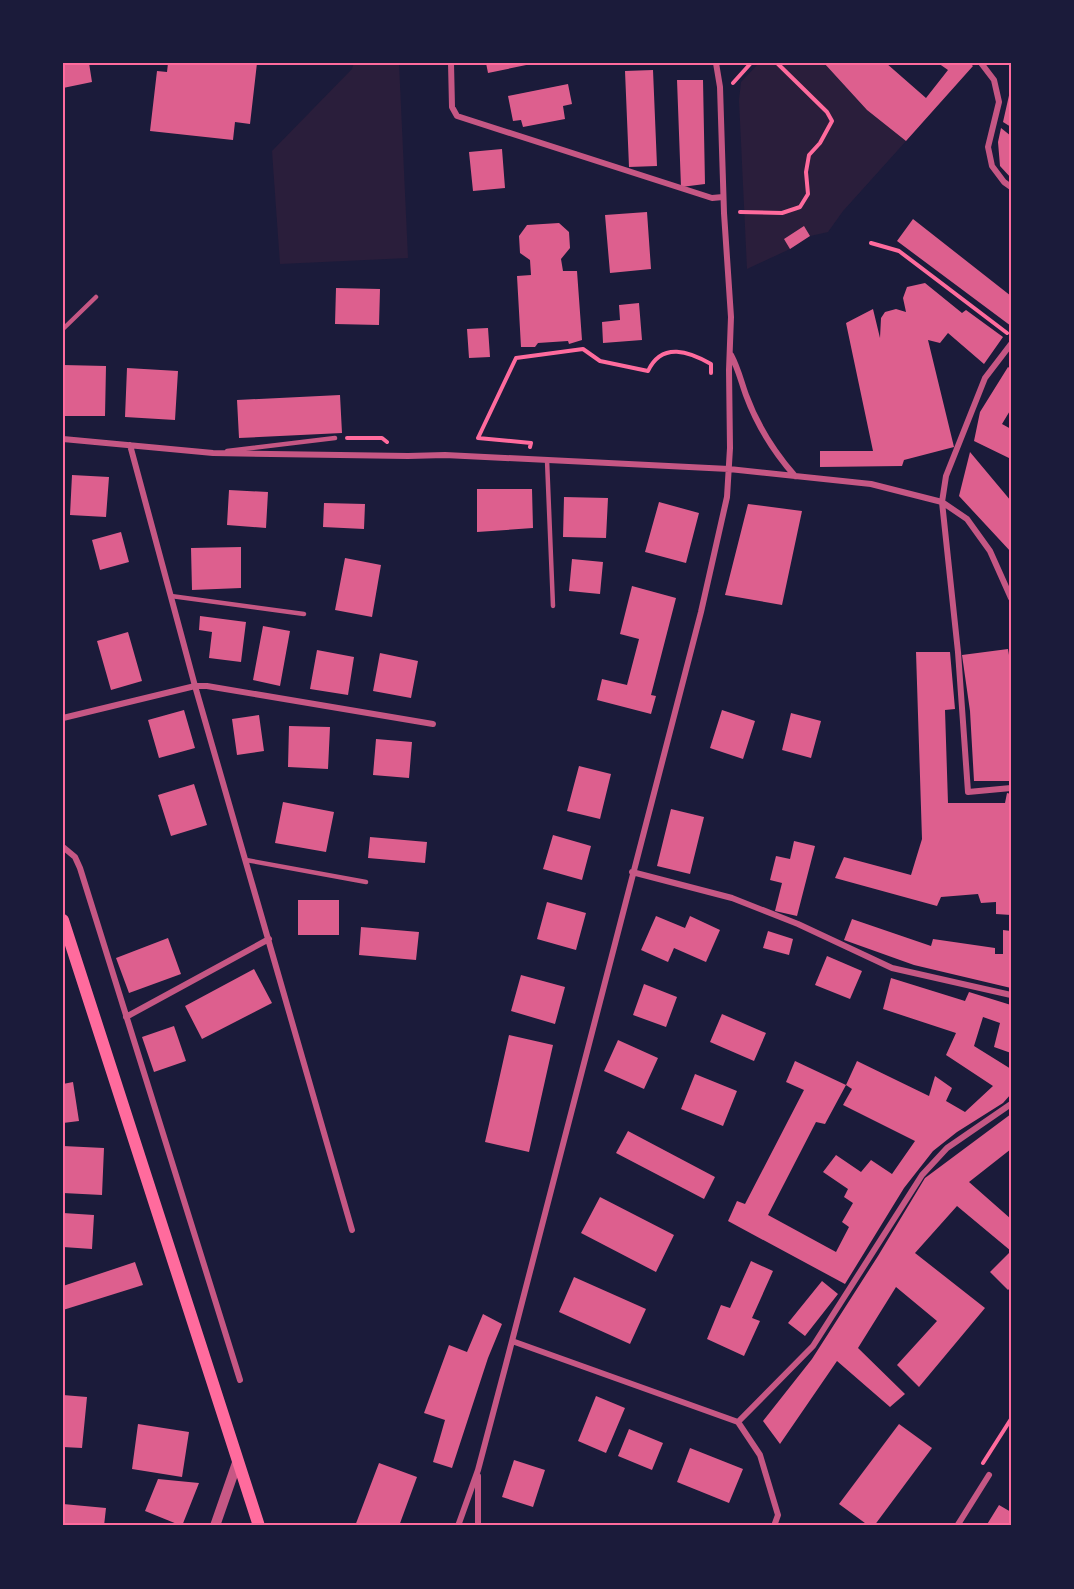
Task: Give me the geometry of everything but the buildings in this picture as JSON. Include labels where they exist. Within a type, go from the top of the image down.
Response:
[{"type":"main road","points":[[63,920],[259,1526]]},
{"type":"street","points":[[451,63],[452,107],[457,116],[712,198],[723,197]]},
{"type":"street","points":[[458,1526],[478,1470],[512,1341],[701,612],[727,497],[731,317],[723,197],[720,87],[716,63]]},
{"type":"street","points":[[981,63],[994,80],[999,102],[988,147],[992,166],[1004,182],[1011,187]]},
{"type":"street","points":[[1011,344],[985,378],[946,476],[942,502],[958,652],[968,792],[1011,788]]},
{"type":"street","points":[[730,354],[739,370],[746,396],[765,435],[776,454],[795,476]]},
{"type":"street","points":[[63,439],[213,453],[445,455],[729,470],[871,484],[942,502],[966,519],[990,551],[1011,598]]},
{"type":"street","points":[[130,445],[195,686],[352,1230]]},
{"type":"street","points":[[63,718],[195,686],[225,688],[432,724]]},
{"type":"street","points":[[63,847],[75,857],[80,868],[240,1380]]},
{"type":"street","points":[[632,872],[732,898],[798,924],[892,968],[1011,995]]},
{"type":"street","points":[[126,1017],[269,939]]},
{"type":"street","points":[[738,1422],[813,1346],[922,1175],[947,1148],[1011,1104]]},
{"type":"street","points":[[512,1341],[738,1422],[760,1455],[778,1515],[774,1526]]},
{"type":"street","points":[[215,1526],[238,1460]]},
{"type":"street","points":[[478,1470],[478,1526]]},
{"type":"street","points":[[957,1526],[989,1475]]},
{"type":"lane","points":[[63,329],[96,297]]},
{"type":"lane","points":[[213,453],[335,438]]},
{"type":"lane","points":[[547,460],[553,606]]},
{"type":"lane","points":[[171,596],[304,614]]},
{"type":"lane","points":[[246,860],[366,882]]},
{"type":"path","points":[[740,212],[782,213],[800,207],[808,194],[806,172],[809,155],[820,143],[832,121],[819,104],[777,63]]},
{"type":"path","points":[[871,243],[899,251],[1011,336]]},
{"type":"path","points":[[530,459],[531,443],[478,438],[516,358],[582,349],[600,361],[648,372],[661,357],[683,351],[692,353],[711,364],[711,373]]},
{"type":"path","points":[[989,1475],[983,1462],[1011,1419]]},
{"type":"shaded area","points":[[354,63],[399,63],[408,258],[280,264],[272,151],[352,69]]},
{"type":"shaded area","points":[[759,63],[824,63],[867,110],[906,141],[843,211],[828,232],[810,236],[790,249],[747,269],[739,100],[741,82]]}]
